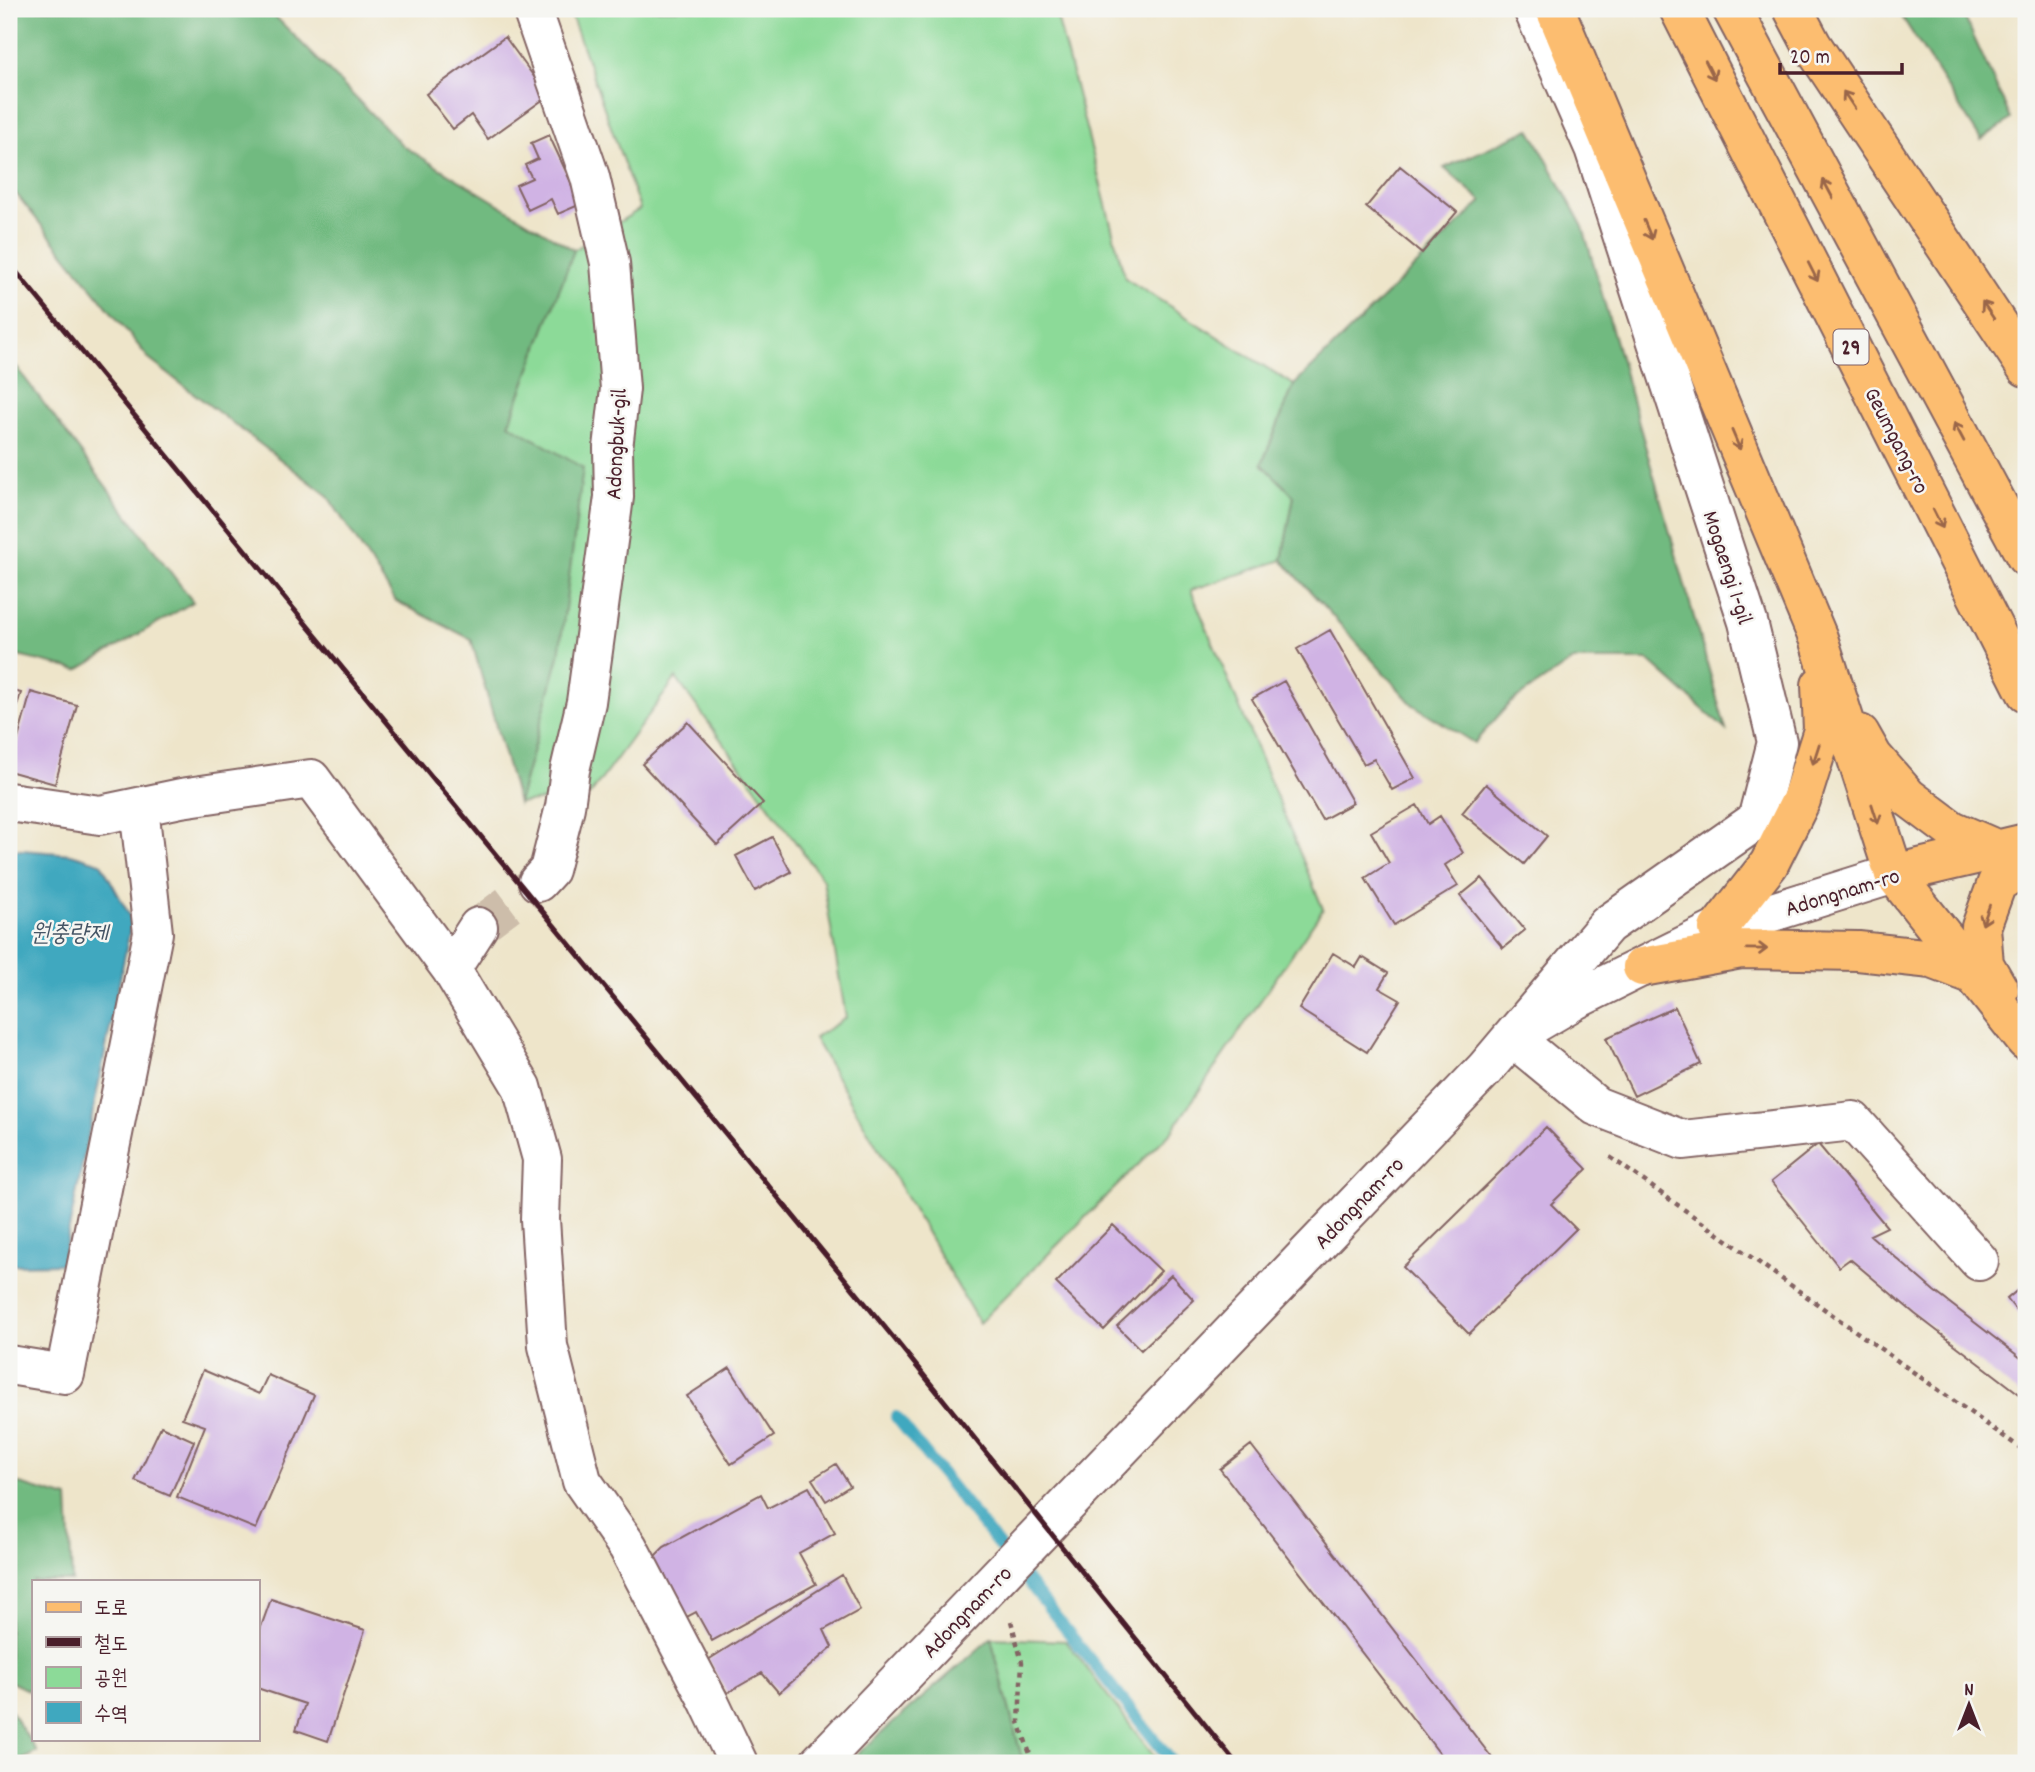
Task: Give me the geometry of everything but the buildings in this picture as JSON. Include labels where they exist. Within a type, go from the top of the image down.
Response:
[{"type":"main road","points":[[1555,9],[1818,638],[1894,874],[2026,1039]]},
{"type":"main road","name":"Geumgang-ro","points":[[1679,9],[2024,688]]},
{"type":"main road","name":"29","points":[[1732,9],[2026,557]]},
{"type":"main road","points":[[1793,9],[1812,45],[2026,367]]},
{"type":"main road","points":[[1718,929],[1769,864],[1801,800],[1823,730],[1818,638]]},
{"type":"main road","points":[[1836,693],[1873,757],[1908,797],[1952,830],[2017,852],[1997,883],[1981,927],[1984,964],[2026,1039]]},
{"type":"main road","name":"Adongnam-ro","points":[[1894,874],[2017,852]]},
{"type":"main road","points":[[1642,967],[1741,949],[1858,951],[1933,959],[1975,975]]},
{"type":"street","name":"Adongbuk-gil","points":[[532,9],[590,177],[610,263],[620,389],[613,448],[614,497],[586,702],[549,870],[538,882]]},
{"type":"street","name":"Mogaengi 1-gil","points":[[1512,1037],[1607,925],[1757,820],[1777,742],[1748,622],[1594,148],[1533,9]]},
{"type":"street","points":[[9,802],[100,816],[181,798],[311,779],[450,970],[522,1087],[542,1159],[540,1219],[548,1346],[582,1480],[628,1547],[738,1763]]},
{"type":"street","points":[[9,1365],[65,1374],[153,933],[139,807]]},
{"type":"street","name":"Adongnam-ro","points":[[819,1763],[1512,1037],[1575,1000],[1718,929],[1894,874]]},
{"type":"street","points":[[450,970],[478,927]]},
{"type":"street","points":[[1512,1037],[1596,1106],[1683,1140],[1853,1121],[1979,1261]]},
{"type":"path","points":[[1609,1157],[2026,1452]]},
{"type":"path","points":[[1008,1567],[1022,1662],[1019,1722],[1033,1763]]},
{"type":"green space","points":[[9,9],[268,9],[403,146],[574,250],[509,424],[583,468],[559,656],[518,803],[471,639],[396,601],[327,495],[150,360],[9,185]]},
{"type":"green space","points":[[569,9],[1055,9],[1125,278],[1294,385],[1262,463],[1294,496],[1282,560],[1191,590],[1323,909],[1171,1132],[979,1323],[814,1038],[846,1018],[823,880],[676,678],[590,795],[518,803],[559,656],[509,425],[574,250],[640,209]]},
{"type":"green space","points":[[1897,9],[1961,9],[2011,119],[1981,140]]},
{"type":"green space","points":[[1530,129],[1583,227],[1726,730],[1648,660],[1573,660],[1509,704],[1474,743],[1412,704],[1282,560],[1294,496],[1262,464],[1294,385],[1482,201],[1444,168]]},
{"type":"green space","points":[[9,357],[193,602],[78,670],[9,654]]},
{"type":"green space","points":[[9,1481],[68,1498],[72,1580],[32,1580],[32,1692],[9,1681]]},
{"type":"green space","points":[[991,1638],[1066,1641],[1159,1763],[1023,1763]]},
{"type":"green space","points":[[991,1638],[1023,1763],[847,1763]]},
{"type":"green space","points":[[9,1708],[37,1752],[15,1763],[9,1763]]},
{"type":"water","name":"원충량제","points":[[9,849],[71,854],[101,863],[132,920],[62,1264],[9,1265]]},
{"type":"waterway","points":[[896,1417],[1173,1763]]},
{"type":"tunnel","points":[[478,927],[538,882]]},
{"type":"railway","points":[[9,263],[897,1342],[1236,1763]]}]
